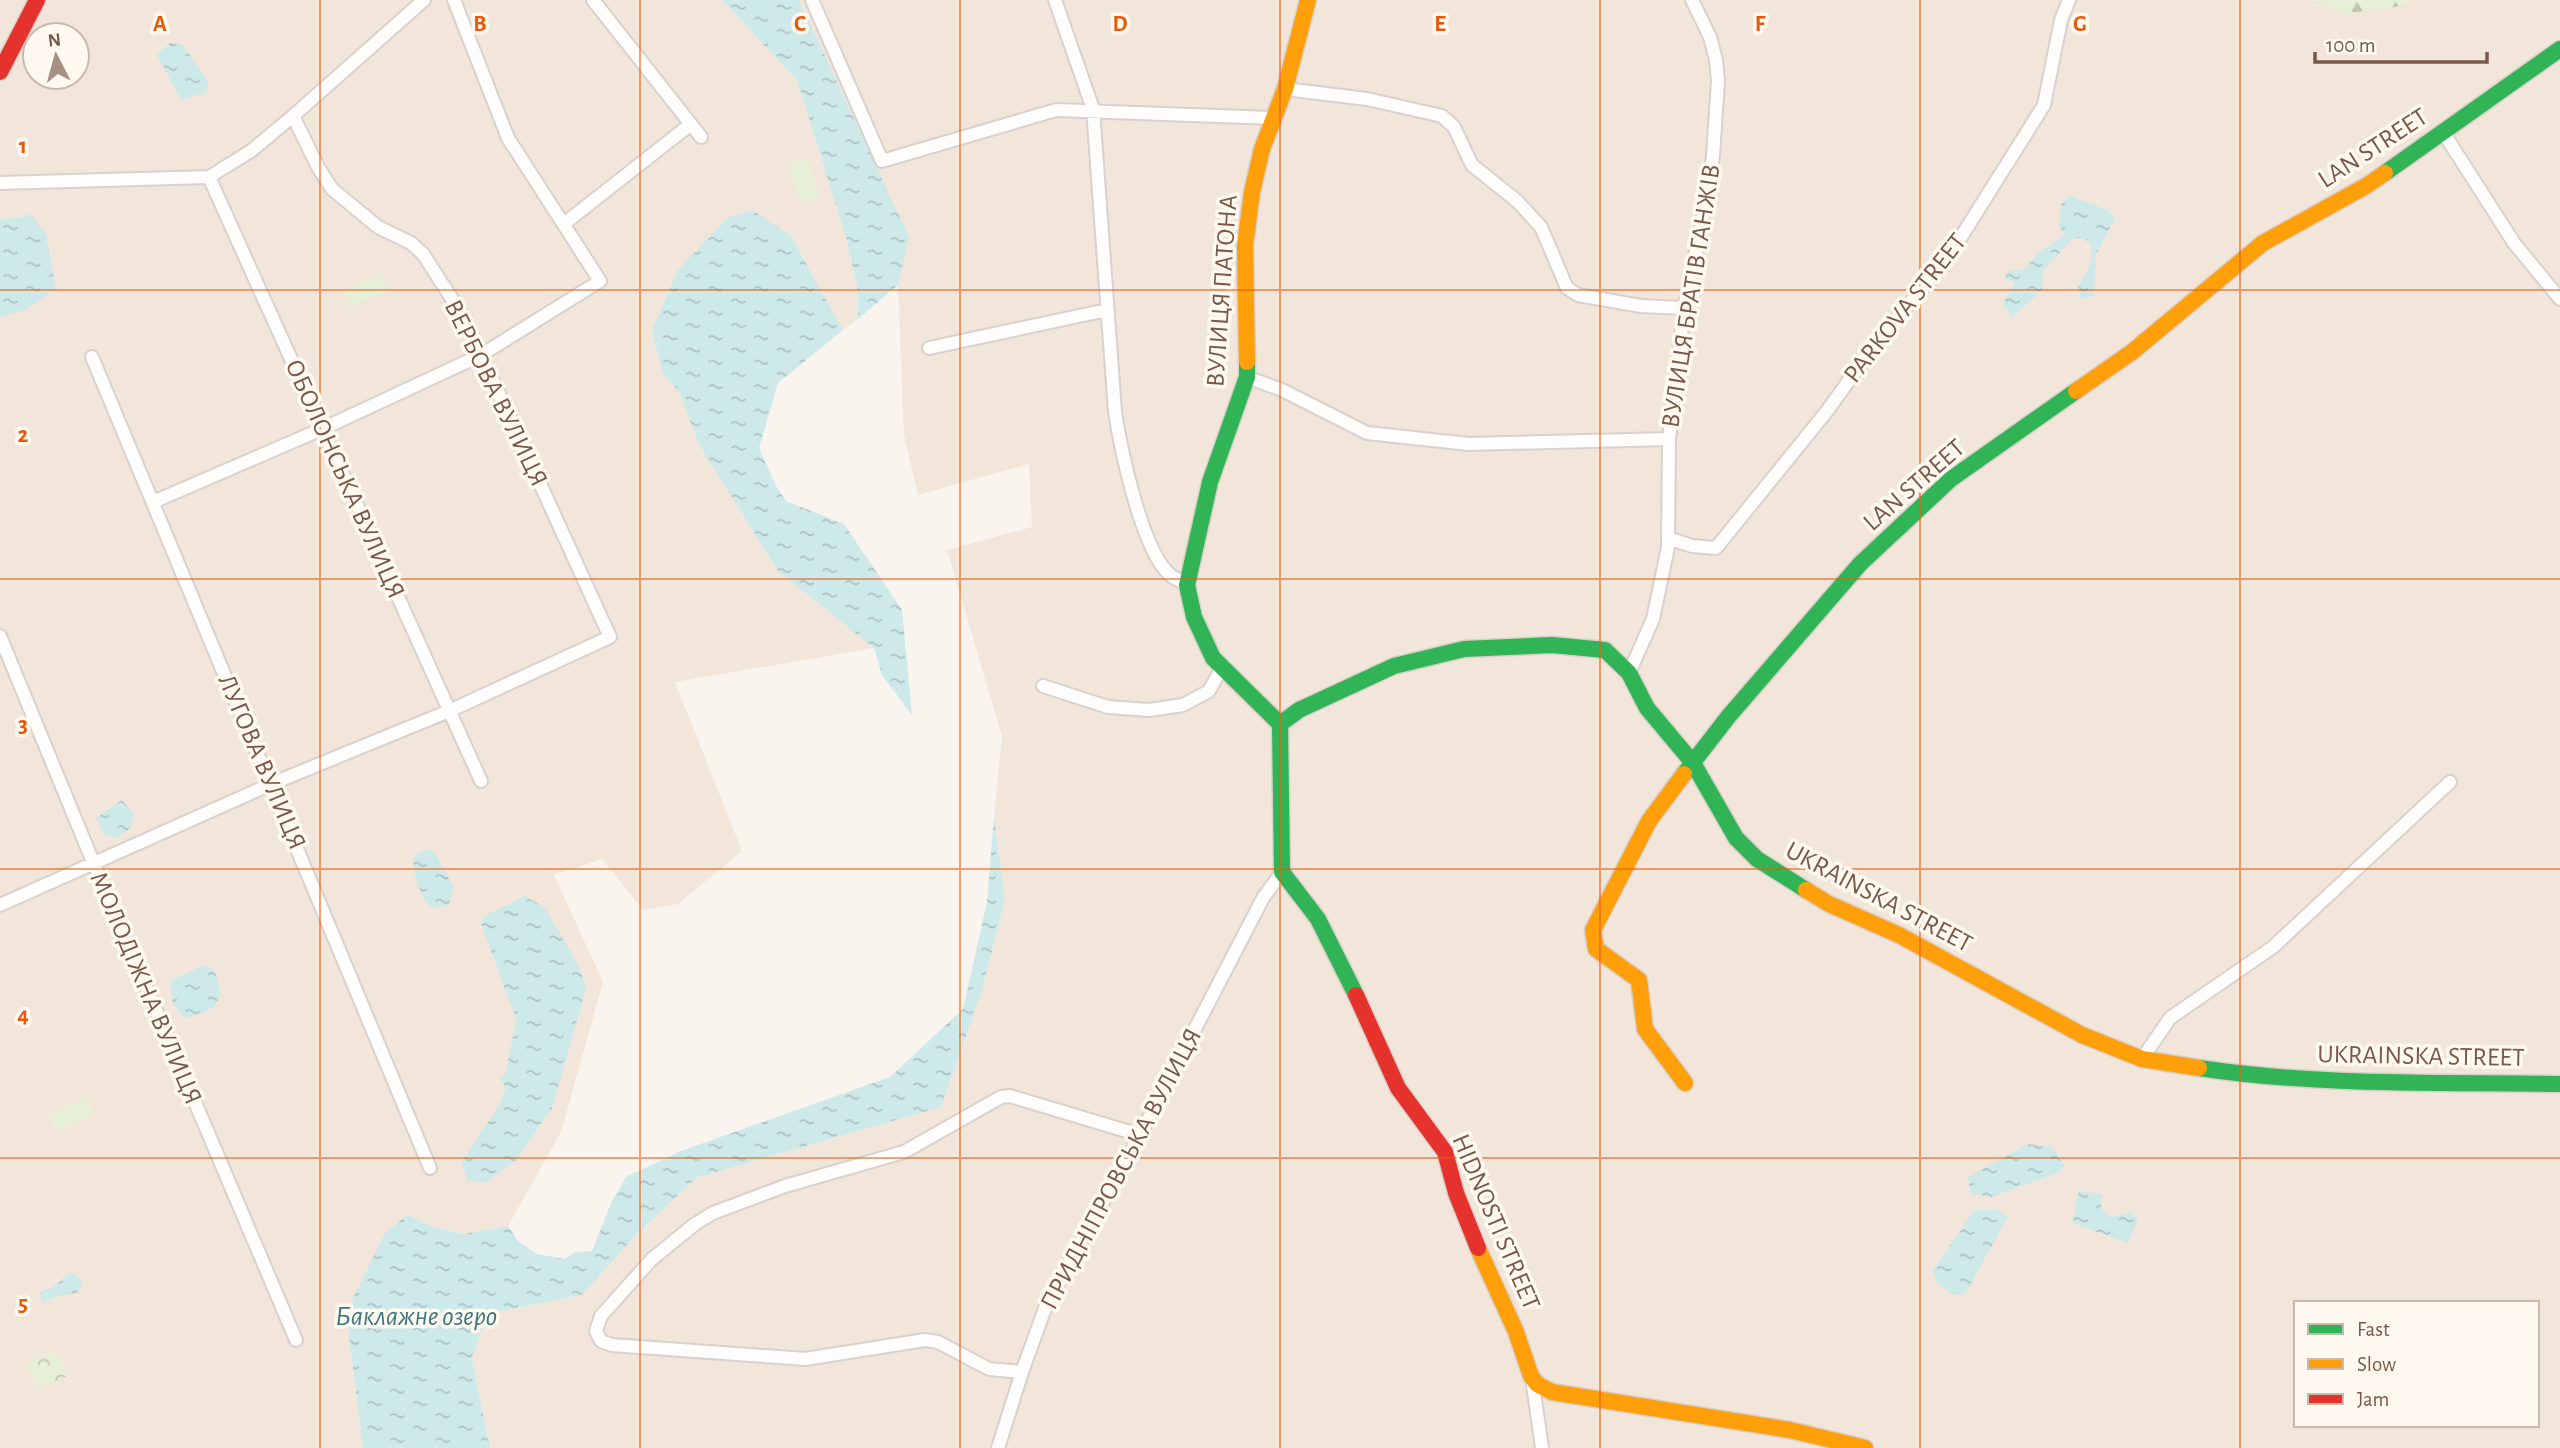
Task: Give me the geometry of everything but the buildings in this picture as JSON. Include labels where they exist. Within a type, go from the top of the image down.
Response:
[{"type":"street","points":[[0,72],[37,0]]},
{"type":"street","points":[[0,183],[209,177],[251,151],[424,0]]},
{"type":"street","points":[[153,502],[322,429],[481,355],[600,281],[508,138],[454,0]]},
{"type":"street","points":[[593,0],[701,137]]},
{"type":"street","points":[[812,0],[882,162],[1056,110],[1093,109],[1274,118]]},
{"type":"street","points":[[1055,0],[1093,109],[1115,412],[1128,477],[1150,542],[1167,572],[1187,585],[1202,638],[1213,657],[1280,724],[1282,872]]},
{"type":"street","name":"ВУЛИЦЯ ПАТОНА","points":[[1187,585],[1210,482],[1247,377],[1245,246],[1252,192],[1262,149],[1284,89],[1308,0]]},
{"type":"street","name":"ВУЛИЦЯ БРАТІВ ГАНЖІВ","points":[[1629,673],[1653,620],[1668,538],[1669,439],[1684,308],[1713,156],[1718,81],[1710,37],[1692,0]]},
{"type":"street","name":"PARKOVA STREET","points":[[1668,538],[1692,546],[1716,548],[1827,411],[1881,336],[1944,264],[2044,105],[2061,20],[2069,0]]},
{"type":"street","name":"LAN STREET","points":[[1685,1083],[1645,1029],[1639,980],[1596,949],[1593,930],[1649,821],[1728,717],[1860,564],[1951,479],[2132,352],[2263,243],[2366,186],[2560,50]]},
{"type":"street","points":[[1284,89],[1367,99],[1442,116],[1454,127],[1472,164],[1517,201],[1541,227],[1566,288],[1578,295],[1642,306],[1684,308]]},
{"type":"street","name":"ВЕРБОВА ВУЛИЦЯ","points":[[293,116],[317,167],[332,190],[378,227],[411,243],[423,254],[465,318],[610,637],[449,711]]},
{"type":"street","points":[[565,223],[691,124]]},
{"type":"street","points":[[2444,132],[2514,243],[2560,299]]},
{"type":"street","name":"ОБОЛОНСЬКА ВУЛИЦЯ","points":[[209,177],[481,781]]},
{"type":"street","points":[[929,348],[1107,310]]},
{"type":"street","name":"ЛУГОВА ВУЛИЦЯ","points":[[92,357],[430,1168]]},
{"type":"street","points":[[1247,377],[1282,390],[1367,433],[1469,444],[1669,439]]},
{"type":"street","name":"МОЛОДІЖНА ВУЛИЦЯ","points":[[0,636],[296,1340]]},
{"type":"street","name":"UKRAINSKA STREET","points":[[1280,724],[1299,710],[1394,666],[1464,649],[1552,645],[1605,650],[1629,673],[1647,708],[1693,762],[1736,838],[1757,859],[1829,904],[1899,935],[2082,1035],[2143,1059],[2228,1072],[2341,1080],[2560,1084]]},
{"type":"street","points":[[1043,686],[1108,707],[1149,709],[1183,705],[1209,691],[1222,667]]},
{"type":"street","points":[[0,905],[271,784],[449,711]]},
{"type":"street","points":[[2143,1059],[2171,1018],[2273,947],[2450,782]]},
{"type":"street","name":"ПРИДНІПРОВСЬКА ВУЛИЦЯ","points":[[998,1448],[1047,1303],[1140,1135],[1263,898],[1282,872]]},
{"type":"street","name":"HIDNOSTI STREET","points":[[1282,872],[1299,889],[1334,949],[1398,1087],[1411,1109],[1428,1127],[1445,1153],[1455,1191],[1476,1247],[1515,1329],[1532,1378],[1542,1448]]},
{"type":"street","points":[[1022,1372],[989,1369],[938,1342],[925,1340],[805,1359],[612,1345],[601,1341],[596,1331],[601,1316],[652,1259],[713,1213],[785,1186],[904,1152],[1001,1097],[1010,1096],[1140,1135]]},
{"type":"street","points":[[1532,1378],[1541,1387],[1552,1392],[1790,1430],[1865,1448]]},
{"type":"shaded area","points":[[0,0],[722,0],[797,80],[847,241],[858,291],[858,319],[843,330],[791,236],[702,246],[677,271],[652,333],[663,374],[680,393],[698,443],[778,571],[874,648],[675,682],[742,851],[678,904],[643,910],[602,859],[554,875],[603,982],[561,1132],[508,1226],[465,1234],[434,1227],[407,1215],[348,1329],[363,1448],[0,1448]]},
{"type":"shaded area","points":[[799,0],[2560,0],[2560,1448],[490,1448],[472,1359],[487,1314],[582,1295],[634,1237],[696,1178],[941,1107],[982,991],[1005,900],[994,816],[1002,736],[947,550],[1032,527],[1029,464],[918,495],[904,435],[898,285],[908,237]]},
{"type":"green space","points":[[2310,0],[2410,0],[2396,7],[2348,13]]},
{"type":"green space","points":[[808,158],[819,199],[800,204],[789,163]]},
{"type":"green space","points":[[381,274],[389,290],[350,307],[343,291]]},
{"type":"green space","points":[[87,1098],[94,1115],[56,1130],[49,1114]]},
{"type":"green space","points":[[56,1351],[67,1376],[38,1389],[27,1364]]},
{"type":"water","points":[[722,0],[799,0],[909,237],[898,285],[858,319],[858,291],[847,241],[797,80]]},
{"type":"water","points":[[170,43],[183,45],[208,81],[207,92],[181,100],[157,55]]},
{"type":"water","points":[[2070,195],[2100,207],[2115,218],[2095,256],[2093,296],[2081,300],[2078,286],[2092,253],[2089,241],[2075,237],[2043,270],[2042,290],[2012,318],[2003,304],[2015,282],[2004,279],[2009,271],[2025,269],[2038,253],[2065,234],[2059,226],[2061,204]]},
{"type":"water","points":[[752,210],[791,236],[843,330],[778,383],[759,448],[776,486],[786,501],[844,524],[902,610],[912,715],[882,675],[874,648],[778,571],[698,443],[680,393],[663,374],[652,332],[677,271],[727,218]]},
{"type":"water","points":[[32,215],[46,234],[56,289],[25,310],[0,317],[0,220]]},
{"type":"water","points":[[122,800],[134,814],[130,828],[117,838],[104,834],[96,818]]},
{"type":"water","name":"Баклажне озеро","points":[[994,816],[1005,900],[982,991],[941,1107],[696,1178],[634,1237],[582,1295],[487,1314],[472,1359],[490,1448],[363,1448],[348,1329],[353,1298],[385,1233],[407,1215],[434,1227],[465,1234],[508,1226],[518,1241],[537,1254],[564,1259],[576,1252],[592,1251],[612,1201],[626,1177],[681,1151],[890,1077],[963,1009],[987,902]]},
{"type":"water","points":[[428,849],[434,851],[453,886],[449,904],[439,907],[428,904],[417,883],[414,855]]},
{"type":"water","points":[[525,896],[545,908],[579,966],[586,989],[552,1108],[516,1160],[486,1183],[467,1181],[462,1161],[499,1106],[506,1088],[500,1078],[506,1072],[516,1019],[481,924],[484,916]]},
{"type":"water","points":[[202,966],[214,969],[219,998],[216,1004],[204,1012],[184,1018],[173,1004],[170,981]]},
{"type":"water","points":[[2028,1144],[2053,1147],[2064,1166],[2060,1172],[1991,1197],[1971,1194],[1968,1177]]},
{"type":"water","points":[[2079,1191],[2102,1194],[2101,1209],[2110,1217],[2131,1212],[2138,1219],[2128,1243],[2072,1223]]},
{"type":"water","points":[[1974,1210],[1998,1210],[2008,1217],[1965,1294],[1954,1295],[1937,1283],[1933,1271]]},
{"type":"water","points":[[73,1273],[81,1279],[82,1284],[77,1293],[58,1296],[44,1302],[41,1300],[40,1292]]},
{"type":"traffic: fast","points":[[2385,173],[2560,49]]},
{"type":"traffic: fast","points":[[1247,362],[1247,377],[1210,482],[1187,585],[1194,617],[1213,658],[1280,724],[1282,872],[1318,919],[1356,995]]},
{"type":"traffic: fast","points":[[1684,774],[1728,717],[1860,564],[1951,479],[2076,391]]},
{"type":"traffic: fast","points":[[1280,724],[1299,710],[1394,666],[1464,649],[1552,645],[1605,650],[1629,673],[1647,708],[1693,763],[1736,838],[1757,859],[1806,890]]},
{"type":"traffic: fast","points":[[2199,1068],[2334,1080],[2560,1084]]},
{"type":"traffic: slow","points":[[1247,362],[1245,246],[1252,192],[1262,149],[1285,89],[1308,0]]},
{"type":"traffic: slow","points":[[2076,391],[2132,352],[2263,243],[2385,173]]},
{"type":"traffic: slow","points":[[1684,774],[1649,821],[1593,930],[1596,949],[1639,980],[1645,1029],[1685,1083]]},
{"type":"traffic: slow","points":[[1806,890],[1829,904],[1899,935],[2082,1035],[2142,1059],[2199,1068]]},
{"type":"traffic: slow","points":[[1478,1248],[1516,1332],[1531,1376],[1537,1384],[1552,1392],[1790,1430],[1865,1448]]},
{"type":"traffic: jam","points":[[0,72],[37,0]]},
{"type":"traffic: jam","points":[[1356,995],[1398,1088],[1445,1152],[1456,1193],[1478,1248]]}]
